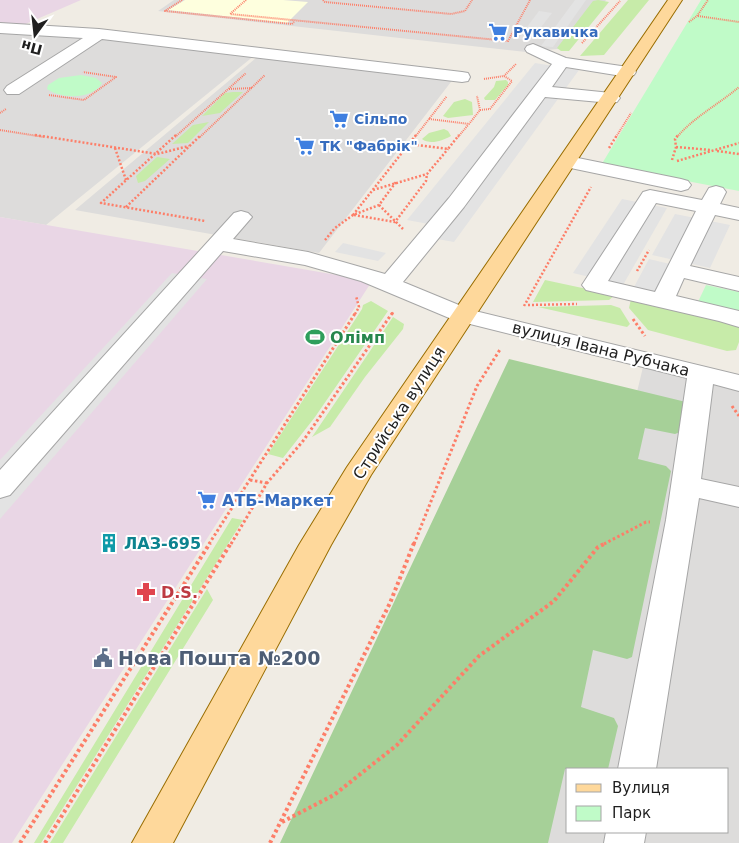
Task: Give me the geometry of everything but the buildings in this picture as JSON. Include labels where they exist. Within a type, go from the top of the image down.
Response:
[{"type":"main road","name":"Стрийська вулиця","points":[[152,843],[315,545],[358,474],[675,0]]},
{"type":"street","points":[[1,27],[99,34],[462,77]]},
{"type":"street","points":[[13,90],[99,34]]},
{"type":"street","points":[[527,54],[562,62],[628,72]]},
{"type":"street","points":[[389,284],[500,146],[562,62]]},
{"type":"street","points":[[540,91],[610,98]]},
{"type":"street","points":[[568,162],[598,168],[712,199],[739,214]]},
{"type":"street","points":[[739,196],[712,199],[650,196],[594,285],[727,315],[739,320]]},
{"type":"street","points":[[662,300],[712,199]]},
{"type":"street","points":[[0,488],[230,228]]},
{"type":"street","name":"вулиця Івана Рубчака","points":[[230,228],[308,259],[369,276],[463,315],[701,374],[737,378]]},
{"type":"street","points":[[678,270],[739,284]]},
{"type":"street","points":[[637,768],[681,520],[701,374]]},
{"type":"street","points":[[686,485],[739,497]]},
{"type":"path","points":[[182,0],[165,11],[292,24],[295,21]]},
{"type":"path","points":[[246,0],[230,14],[508,41],[530,0]]},
{"type":"path","points":[[323,0],[325,2],[451,14],[465,11],[472,0]]},
{"type":"path","points":[[579,47],[620,1]]},
{"type":"path","points":[[697,16],[739,22]]},
{"type":"path","points":[[230,228],[101,203],[268,54]]},
{"type":"path","points":[[353,215],[462,77],[487,80],[504,76],[527,54]]},
{"type":"path","points":[[126,207],[286,56]]},
{"type":"path","points":[[13,90],[84,100],[116,77],[47,68]]},
{"type":"path","points":[[395,222],[426,181],[427,174],[480,110],[490,108],[512,81],[504,76]]},
{"type":"path","points":[[739,87],[719,104],[686,126],[676,139],[672,162],[739,143]]},
{"type":"path","points":[[228,89],[252,88]]},
{"type":"path","points":[[477,96],[480,110]]},
{"type":"path","points":[[429,119],[469,124]]},
{"type":"path","points":[[0,130],[157,154],[191,146]]},
{"type":"path","points":[[409,144],[448,149]]},
{"type":"path","points":[[676,147],[739,154]]},
{"type":"path","points":[[115,148],[126,180]]},
{"type":"path","points":[[522,311],[595,180],[598,168]]},
{"type":"path","points":[[372,190],[427,174]]},
{"type":"path","points":[[308,259],[335,228],[353,215],[378,205],[396,182]]},
{"type":"path","points":[[378,205],[408,233]]},
{"type":"path","points":[[353,215],[395,222]]},
{"type":"path","points":[[20,843],[359,307],[355,291]]},
{"type":"path","points":[[525,305],[582,304]]},
{"type":"path","points":[[45,843],[209,580],[267,483],[303,442],[394,311]]},
{"type":"path","points":[[270,843],[390,603],[477,386],[505,342]]},
{"type":"path","points":[[250,480],[267,483]]},
{"type":"path","points":[[281,823],[334,795],[397,745],[479,656],[554,601],[598,547],[646,522],[681,520]]},
{"type":"shaded area","points":[[0,0],[81,0],[21,26],[0,25]]},
{"type":"shaded area","points":[[174,0],[606,0],[567,48],[526,52],[158,11]]},
{"type":"shaded area","points":[[185,0],[283,0],[308,2],[287,23],[168,10]]},
{"type":"shaded area","points":[[575,0],[586,0],[553,47],[541,46]]},
{"type":"shaded area","points":[[539,11],[552,13],[531,40],[518,39]]},
{"type":"shaded area","points":[[0,25],[255,55],[46,225],[0,217]]},
{"type":"shaded area","points":[[262,53],[454,78],[319,253],[75,210]]},
{"type":"shaded area","points":[[535,63],[579,70],[454,242],[426,237],[434,225],[407,220]]},
{"type":"shaded area","points":[[622,199],[667,208],[623,285],[573,273]]},
{"type":"shaded area","points":[[675,214],[730,225],[710,268],[652,255]]},
{"type":"shaded area","points":[[0,217],[372,281],[12,843],[0,843]]},
{"type":"shaded area","points":[[343,243],[386,253],[378,261],[335,252]]},
{"type":"shaded area","points":[[649,259],[670,264],[655,292],[634,287]]},
{"type":"shaded area","points":[[172,273],[207,279],[0,519],[0,460]]},
{"type":"shaded area","points":[[643,367],[739,391],[739,843],[529,843]]},
{"type":"green space","points":[[628,0],[649,0],[604,55],[580,56]]},
{"type":"green space","points":[[701,0],[739,0],[739,191],[603,165],[603,162]]},
{"type":"green space","points":[[593,1],[609,2],[569,51],[561,51],[557,48]]},
{"type":"green space","points":[[81,75],[96,78],[102,83],[98,89],[91,93],[76,96],[60,95],[47,89],[48,85],[59,78]]},
{"type":"green space","points":[[506,80],[508,85],[495,100],[485,100],[484,98],[494,87],[496,81]]},
{"type":"green space","points":[[243,92],[220,113],[202,116],[225,93]]},
{"type":"green space","points":[[465,99],[472,102],[473,115],[448,118],[443,116],[454,102]]},
{"type":"green space","points":[[209,122],[188,143],[172,144],[193,125]]},
{"type":"green space","points":[[444,129],[451,136],[436,142],[422,139],[429,133]]},
{"type":"green space","points":[[157,157],[170,159],[145,181],[138,183],[136,176]]},
{"type":"green space","points":[[545,280],[615,295],[609,300],[533,302]]},
{"type":"green space","points":[[706,285],[739,292],[739,315],[697,304]]},
{"type":"green space","points":[[631,299],[731,321],[739,326],[739,342],[736,350],[727,351],[648,330],[629,308]]},
{"type":"green space","points":[[371,301],[388,311],[315,417],[283,458],[268,454],[363,305]]},
{"type":"green space","points":[[611,305],[620,308],[630,324],[627,327],[538,307]]},
{"type":"green space","points":[[393,317],[404,324],[403,329],[365,377],[330,427],[312,437]]},
{"type":"green space","points":[[509,359],[686,402],[680,432],[675,434],[645,428],[638,459],[666,466],[671,471],[632,657],[627,659],[593,650],[581,707],[614,718],[618,726],[608,768],[565,769],[548,843],[280,843]]},
{"type":"green space","points":[[232,518],[243,520],[41,843],[34,843]]},
{"type":"green space","points":[[207,589],[213,600],[63,843],[50,843]]},
{"type":"place","name":"Рукавичка","points":[[498,32]]},
{"type":"place","name":"Сільпо","points":[[339,119]]},
{"type":"place","name":"ТК \"Фабрік\"","points":[[305,146]]},
{"type":"place","name":"Олімп","points":[[315,337]]},
{"type":"place","name":"АТБ-Маркет","points":[[207,500]]},
{"type":"place","name":"ЛАЗ-695","points":[[109,543]]},
{"type":"place","name":"D.S.","points":[[146,592]]},
{"type":"place","name":"Нова Пошта №200","points":[[103,658]]}]
